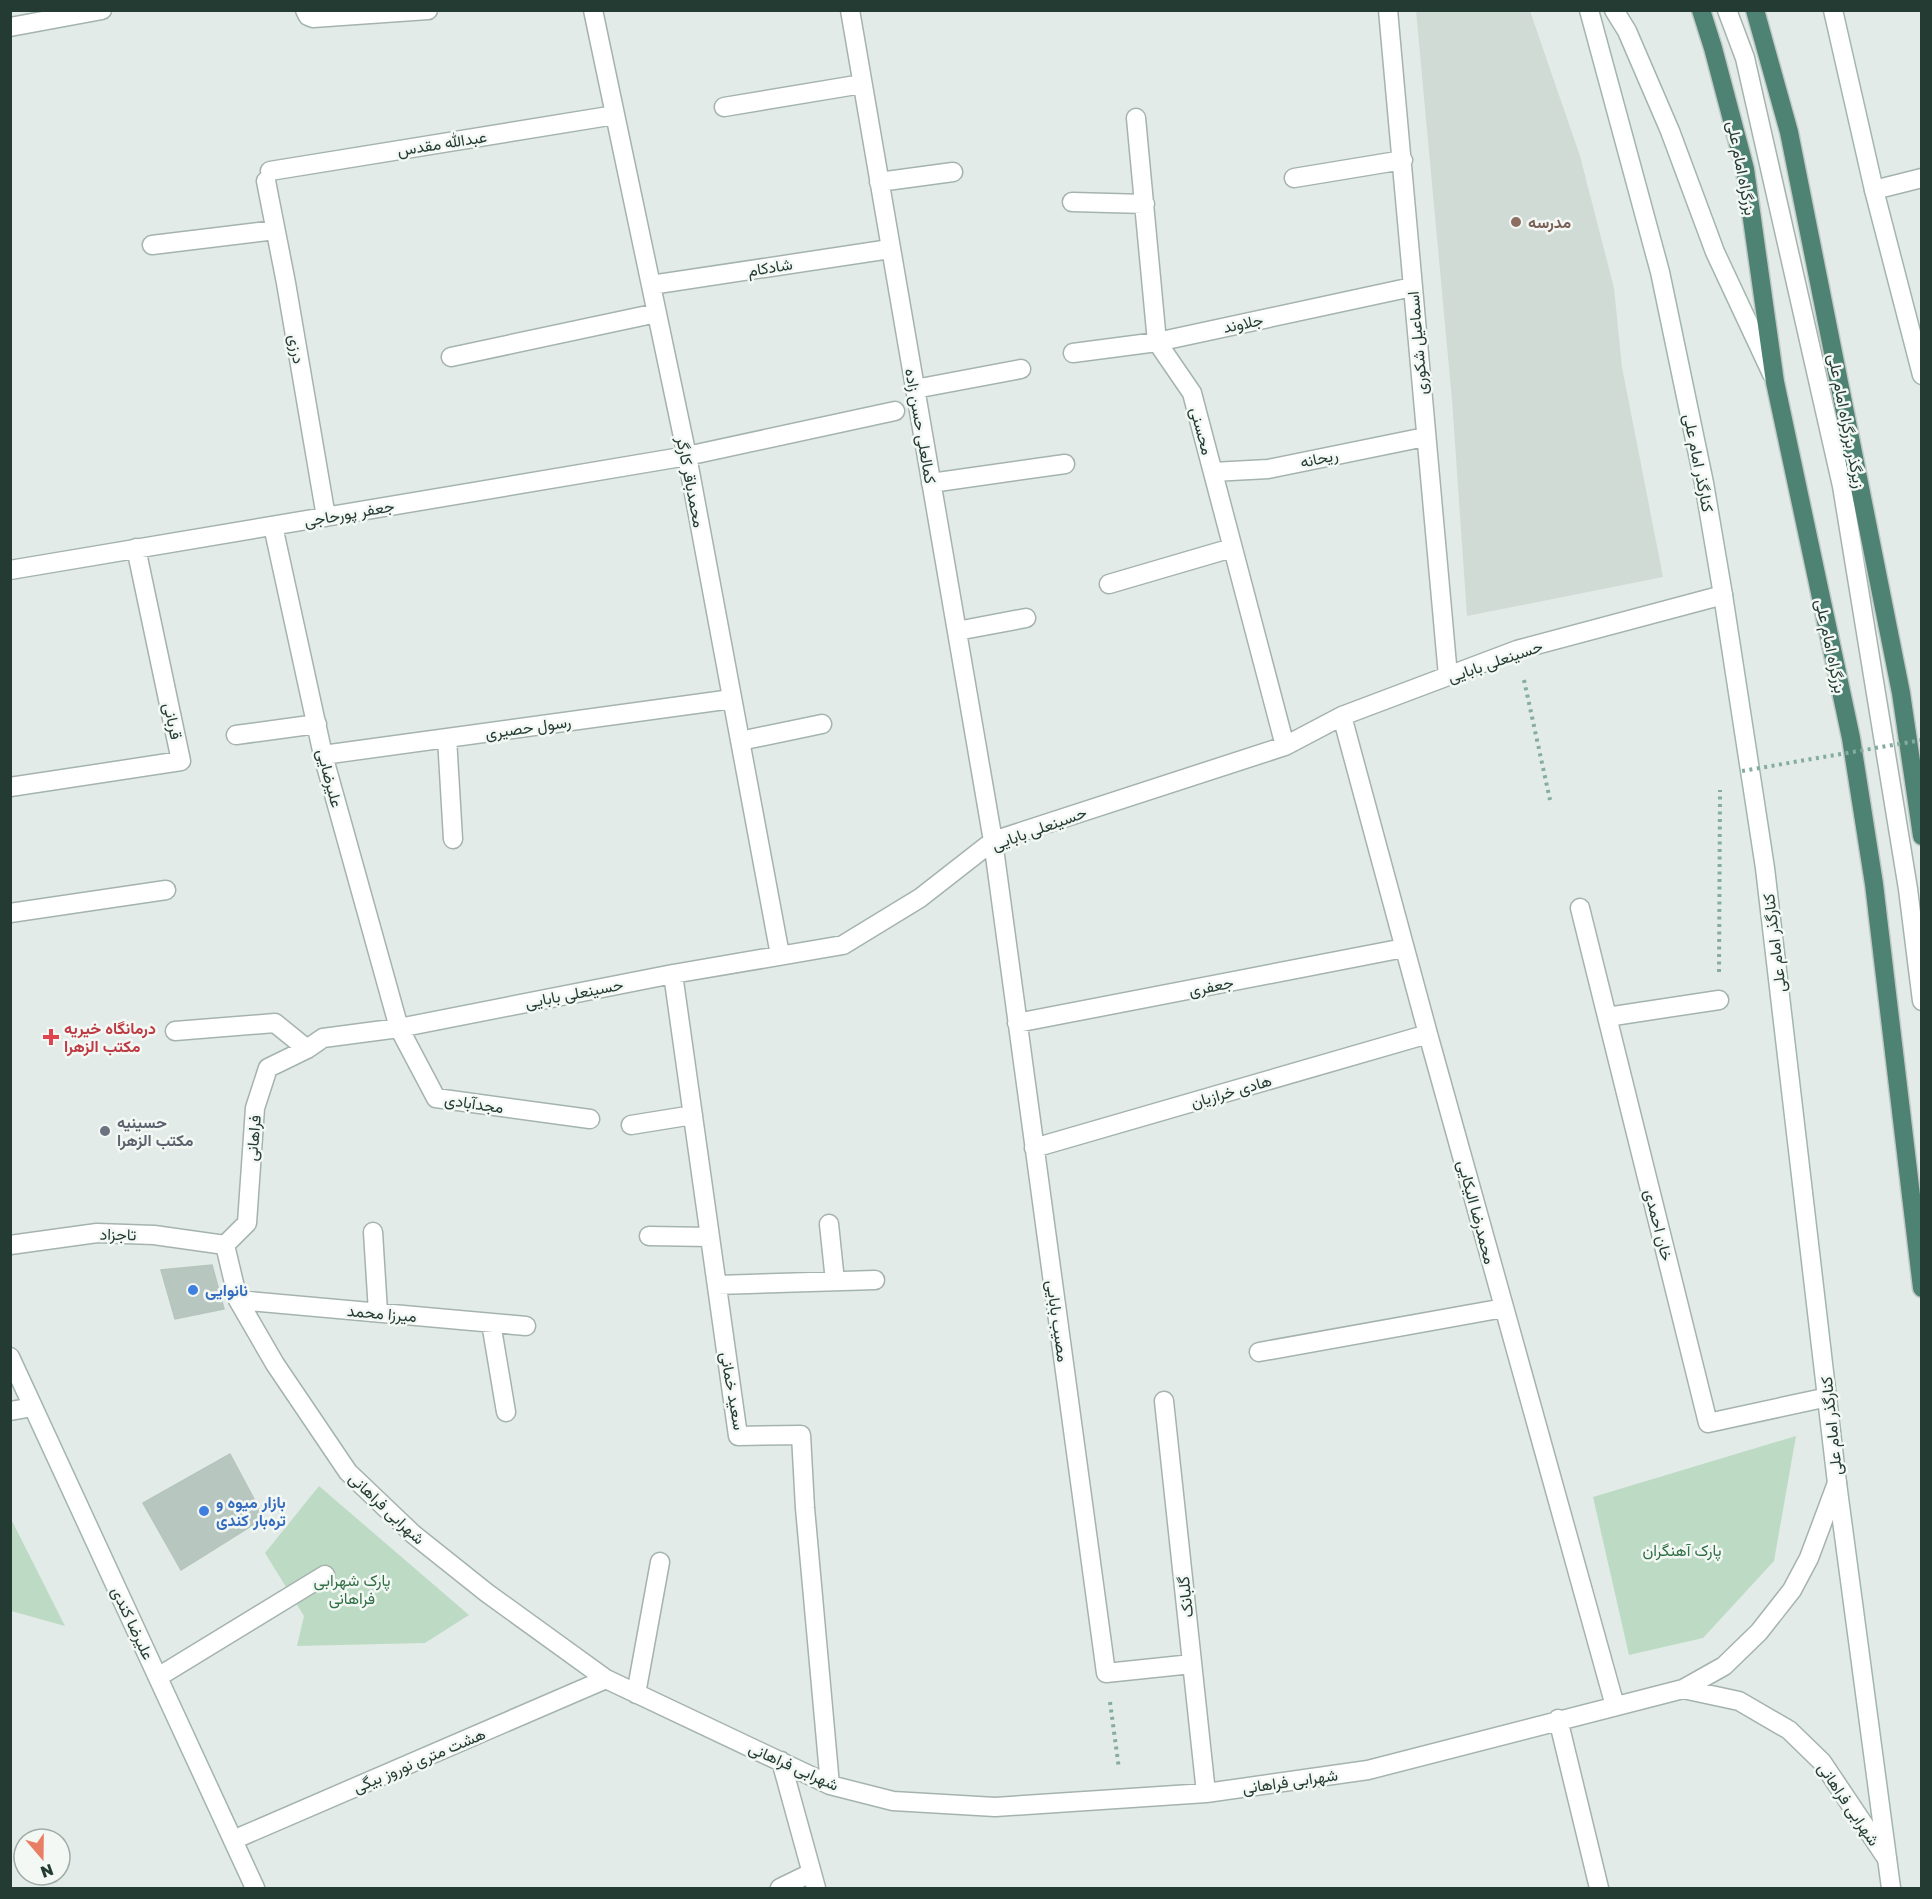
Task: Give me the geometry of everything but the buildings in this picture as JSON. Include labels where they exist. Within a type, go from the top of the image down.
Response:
[{"type":"highway","name":"بزرگراه امام علی","points":[[1701,10],[1745,169],[1775,382],[1851,738],[1874,884],[1922,1288]]},
{"type":"highway","name":"زیرگذر بزرگراه امام علی","points":[[1755,10],[1789,132],[1901,693],[1922,836]]},
{"type":"street","points":[[10,27],[102,10]]},
{"type":"street","points":[[309,14],[428,10]]},
{"type":"street","name":"محمدباقر کارگر","points":[[593,10],[687,456],[780,955]]},
{"type":"street","name":"کمالعلی حسن زاده","points":[[850,10],[993,841]]},
{"type":"street","name":"اسماعیل شکوری","points":[[1388,10],[1448,676]]},
{"type":"street","name":"کنارگذر امام علی","points":[[1589,10],[1660,272],[1704,483],[1723,595],[1765,868],[1837,1483],[1889,1888]]},
{"type":"street","points":[[1614,10],[1627,31],[1670,131],[1715,252],[1775,382]]},
{"type":"street","points":[[1727,10],[1745,58],[1842,486],[1908,890],[1922,1001]]},
{"type":"street","points":[[1833,10],[1874,189],[1922,375]]},
{"type":"street","points":[[724,107],[862,84]]},
{"type":"street","name":"عبدالله مقدس","points":[[268,176],[615,115]]},
{"type":"street","name":"محسنی","points":[[1136,118],[1158,342],[1192,393],[1285,747]]},
{"type":"street","points":[[1294,178],[1403,160]]},
{"type":"street","points":[[879,182],[953,172]]},
{"type":"street","name":"درزی","points":[[268,176],[275,230],[326,517]]},
{"type":"street","points":[[1874,189],[1922,178]]},
{"type":"street","points":[[1072,202],[1145,204]]},
{"type":"street","points":[[153,245],[275,230]]},
{"type":"street","name":"شادکام","points":[[651,285],[890,249]]},
{"type":"street","name":"جلاوند","points":[[1072,353],[1158,342],[1412,287]]},
{"type":"street","points":[[451,357],[657,313]]},
{"type":"street","points":[[915,389],[1021,369]]},
{"type":"street","name":"جعفر پورحاجی","points":[[10,570],[687,456],[895,411]]},
{"type":"street","name":"ریحانه","points":[[1213,472],[1268,469],[1425,437]]},
{"type":"street","points":[[931,483],[1065,464]]},
{"type":"street","name":"علیرضایی","points":[[273,526],[323,755],[399,1028]]},
{"type":"street","name":"قربانی","points":[[10,787],[181,761],[136,548]]},
{"type":"street","points":[[1109,584],[1232,548]]},
{"type":"street","name":"حسینعلی بابایی","points":[[323,1038],[399,1028],[673,974],[843,945],[920,898],[993,841],[1285,747],[1342,716],[1517,650],[1723,595]]},
{"type":"street","points":[[957,631],[1026,618]]},
{"type":"street","name":"رسول حصیری","points":[[323,755],[732,699]]},
{"type":"street","name":"محمدرضا الیکایی","points":[[1342,716],[1404,948],[1615,1706]]},
{"type":"street","points":[[236,735],[317,724]]},
{"type":"street","points":[[740,741],[822,724]]},
{"type":"street","points":[[447,738],[453,839]]},
{"type":"street","name":"مصیب بابایی","points":[[993,841],[1106,1673]]},
{"type":"street","points":[[10,913],[166,890]]},
{"type":"street","name":"خان احمدی","points":[[1580,908],[1708,1423],[1828,1397]]},
{"type":"street","name":"جعفری","points":[[1017,1023],[1404,948]]},
{"type":"street","name":"سعید خمانی","points":[[673,974],[738,1436],[801,1435],[805,1508],[830,1785]]},
{"type":"street","points":[[1607,1017],[1719,1000]]},
{"type":"street","points":[[175,1031],[275,1023],[308,1049]]},
{"type":"street","name":"مجدآبادی","points":[[399,1028],[436,1098],[590,1119]]},
{"type":"street","name":"هادی خرازیان","points":[[1034,1148],[1428,1034]]},
{"type":"street","name":"فراهانی","points":[[225,1245],[247,1223],[255,1108],[268,1068],[308,1049],[323,1038]]},
{"type":"street","points":[[631,1125],[693,1116]]},
{"type":"street","points":[[829,1224],[835,1281]]},
{"type":"street","points":[[373,1232],[378,1312]]},
{"type":"street","name":"تاجزاد","points":[[10,1245],[97,1233],[154,1235],[225,1245]]},
{"type":"street","points":[[649,1236],[710,1237]]},
{"type":"street","name":"شهرابی فراهانی","points":[[225,1245],[238,1300],[275,1364],[348,1472],[423,1542],[487,1593],[606,1679],[830,1785],[893,1802],[995,1807],[1123,1800],[1206,1793],[1368,1770],[1558,1719],[1683,1689],[1724,1666],[1760,1632],[1792,1590],[1809,1557],[1837,1483]]},
{"type":"street","points":[[717,1285],[875,1280]]},
{"type":"street","name":"میرزا محمد","points":[[238,1300],[526,1326]]},
{"type":"street","points":[[1259,1352],[1504,1308]]},
{"type":"street","points":[[491,1323],[506,1412]]},
{"type":"street","name":"علیرضا کندی","points":[[10,1357],[255,1888]]},
{"type":"street","name":"گلبانک","points":[[1164,1401],[1206,1793]]},
{"type":"street","points":[[10,1411],[33,1407]]},
{"type":"street","points":[[636,1694],[660,1562]]},
{"type":"street","points":[[158,1677],[325,1575]]},
{"type":"street","points":[[1106,1673],[1192,1664]]},
{"type":"street","name":"هشت متری نوروز بیگی","points":[[233,1840],[606,1679]]},
{"type":"street","name":"شهرابی فراهانی","points":[[1683,1689],[1739,1701],[1789,1730],[1822,1762],[1887,1859]]},
{"type":"street","points":[[1558,1719],[1599,1888]]},
{"type":"street","points":[[780,1888],[813,1881],[781,1761]]},
{"type":"path","points":[[1517,650],[1550,800]]},
{"type":"path","points":[[1742,771],[1922,740]]},
{"type":"path","points":[[1719,1000],[1720,786]]},
{"type":"path","points":[[1106,1673],[1123,1800]]},
{"type":"shaded area","points":[[1416,11],[1530,11],[1580,156],[1614,288],[1622,367],[1663,577],[1467,616],[1452,400]]},
{"type":"green space","name":"پارک آهنگران","points":[[1796,1436],[1774,1561],[1703,1638],[1629,1655],[1593,1497]]},
{"type":"green space","name":"پارک شهرابی فراهانی","points":[[319,1486],[469,1615],[425,1643],[297,1646],[304,1616],[265,1553]]},
{"type":"green space","points":[[11,1519],[65,1626],[11,1611]]},
{"type":"place","name":"مدرسه","points":[[1516,222]]},
{"type":"place","name":"درمانگاه خیریه مکتب الزهرا","points":[[51,1037]]},
{"type":"place","name":"حسینیه مکتب الزهرا","points":[[105,1131]]},
{"type":"place","name":"نانوایی","points":[[193,1290]]},
{"type":"place","name":"بازار میوه و تره‌بار کندی","points":[[204,1511]]}]
